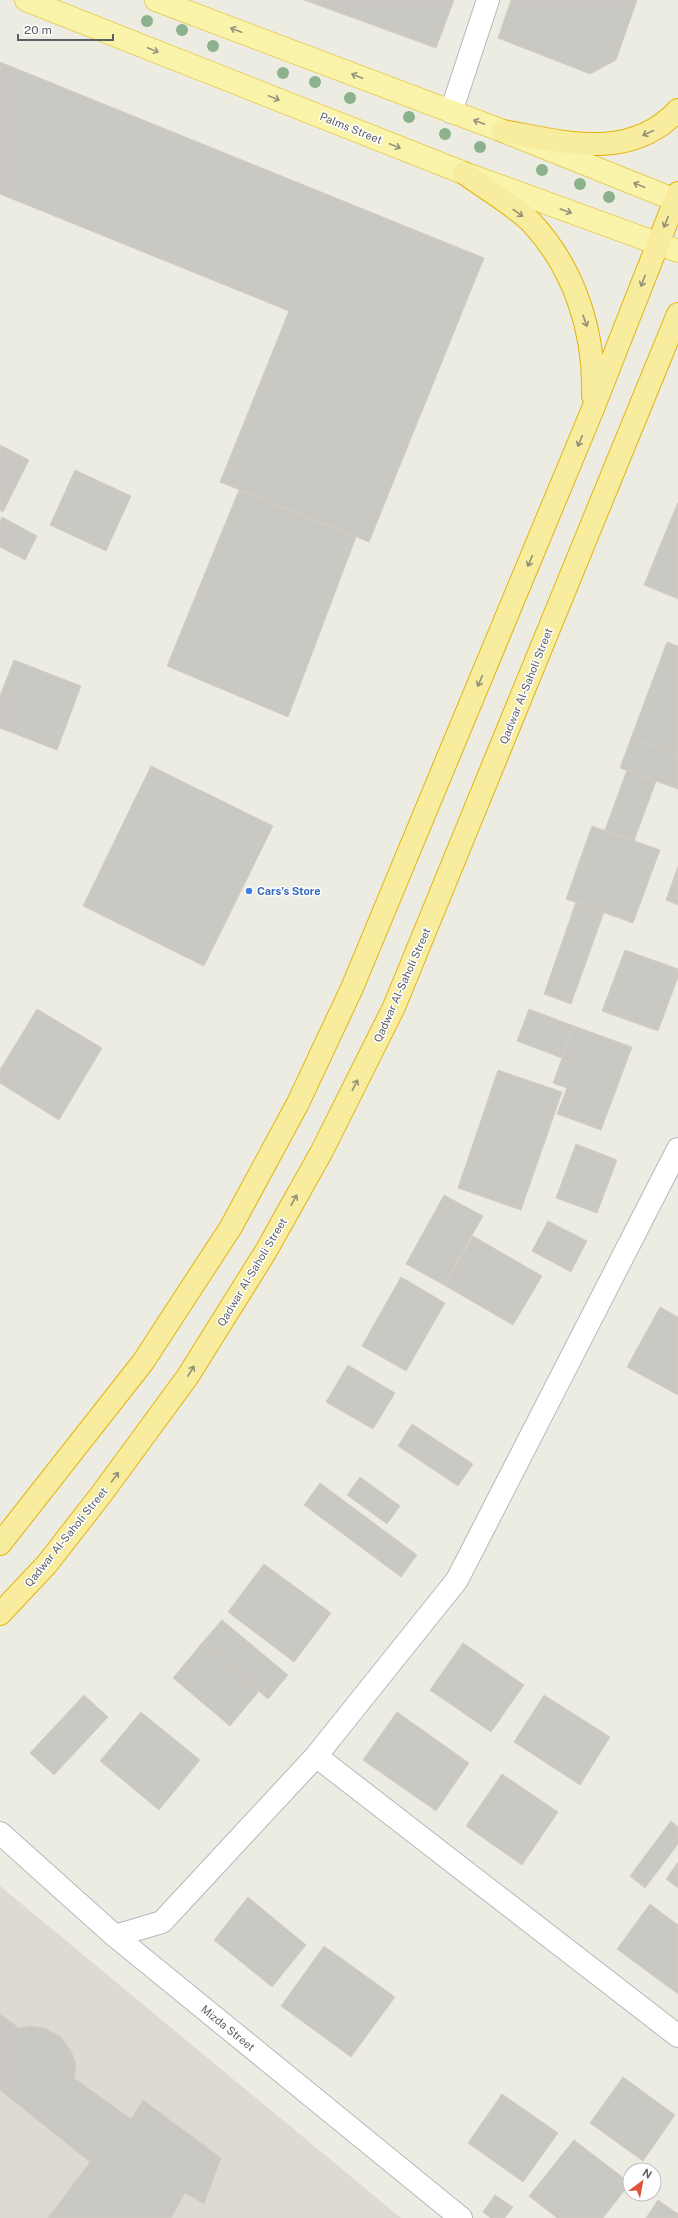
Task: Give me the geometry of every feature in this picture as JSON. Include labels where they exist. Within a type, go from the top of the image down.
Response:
[{"type":"highway","points":[[503,131],[558,141],[609,145],[632,140],[651,133],[668,121],[678,110]]},
{"type":"highway","points":[[464,173],[530,222],[556,254],[575,290],[588,329],[594,370],[592,411]]},
{"type":"highway","points":[[0,1544],[143,1362],[231,1227],[298,1102],[352,988],[592,411],[677,198]]},
{"type":"highway","name":"Qadwar Al-Saholi Street","points":[[0,1614],[47,1564],[94,1504],[188,1376],[266,1251],[322,1152],[394,1007],[678,314]]},
{"type":"main road","name":"Palms Street","points":[[26,0],[464,173],[657,245],[678,251]]},
{"type":"main road","points":[[156,0],[677,198]]},
{"type":"street","points":[[451,112],[488,0]]},
{"type":"street","points":[[115,1936],[162,1922],[316,1756],[457,1580],[676,1159]]},
{"type":"street","points":[[316,1756],[678,2036]]},
{"type":"street","name":"Mizda Street","points":[[0,1833],[115,1936],[461,2218]]},
{"type":"shaded area","points":[[0,1886],[401,2218],[0,2218]]},
{"type":"building","points":[[304,0],[454,0],[436,48]]},
{"type":"building","points":[[511,0],[637,0],[616,60],[590,74],[498,38]]},
{"type":"building","points":[[0,62],[484,258],[369,542],[220,482],[289,311],[0,194]]},
{"type":"building","points":[[0,445],[29,460],[3,512],[0,510]]},
{"type":"building","points":[[75,470],[131,496],[106,551],[50,525]]},
{"type":"building","points":[[239,490],[356,537],[288,717],[167,666]]},
{"type":"building","points":[[678,502],[678,599],[644,585]]},
{"type":"building","points":[[2,517],[37,536],[25,560],[0,547],[0,521]]},
{"type":"building","points":[[667,642],[678,646],[678,755],[631,738]]},
{"type":"building","points":[[14,660],[81,686],[57,750],[0,728],[0,696]]},
{"type":"building","points":[[631,738],[678,755],[678,789],[620,768]]},
{"type":"building","points":[[151,766],[273,826],[204,966],[83,906]]},
{"type":"building","points":[[627,770],[656,781],[634,841],[605,830]]},
{"type":"building","points":[[592,826],[660,850],[633,923],[566,899]]},
{"type":"building","points":[[678,866],[678,905],[666,900]]},
{"type":"building","points":[[576,902],[604,912],[571,1004],[544,994]]},
{"type":"building","points":[[625,950],[678,969],[678,977],[658,1031],[602,1011]]},
{"type":"building","points":[[37,1009],[102,1048],[59,1120],[0,1083],[0,1070]]},
{"type":"building","points":[[529,1009],[574,1026],[562,1058],[517,1041]]},
{"type":"building","points":[[574,1026],[632,1047],[601,1130],[557,1114],[567,1088],[553,1083]]},
{"type":"building","points":[[498,1070],[562,1092],[521,1210],[458,1188]]},
{"type":"building","points":[[576,1144],[617,1160],[597,1213],[556,1198]]},
{"type":"building","points":[[444,1195],[483,1216],[444,1285],[406,1264]]},
{"type":"building","points":[[548,1221],[587,1241],[571,1272],[532,1251]]},
{"type":"building","points":[[473,1236],[542,1276],[513,1325],[444,1285]]},
{"type":"building","points":[[401,1277],[445,1303],[406,1371],[362,1346]]},
{"type":"building","points":[[660,1307],[678,1317],[678,1395],[627,1367]]},
{"type":"building","points":[[348,1365],[395,1393],[373,1429],[326,1402]]},
{"type":"building","points":[[412,1424],[473,1464],[458,1486],[398,1446]]},
{"type":"building","points":[[360,1477],[400,1506],[387,1524],[347,1495]]},
{"type":"building","points":[[320,1483],[417,1555],[401,1577],[304,1505]]},
{"type":"building","points":[[264,1564],[331,1613],[294,1662],[228,1612]]},
{"type":"building","points":[[222,1620],[288,1675],[268,1699],[202,1643]]},
{"type":"building","points":[[202,1643],[259,1691],[230,1726],[173,1678]]},
{"type":"building","points":[[463,1643],[524,1685],[491,1732],[430,1690]]},
{"type":"building","points":[[84,1695],[108,1717],[54,1775],[30,1753]]},
{"type":"building","points":[[544,1695],[610,1737],[580,1785],[514,1742]]},
{"type":"building","points":[[141,1712],[200,1760],[159,1810],[100,1761]]},
{"type":"building","points":[[397,1712],[469,1763],[436,1811],[363,1760]]},
{"type":"building","points":[[502,1774],[558,1812],[522,1865],[466,1826]]},
{"type":"building","points":[[671,1821],[678,1827],[678,1844],[645,1888],[630,1876]]},
{"type":"building","points":[[678,1862],[678,1888],[666,1879]]},
{"type":"building","points":[[248,1897],[306,1945],[272,1987],[214,1940]]},
{"type":"building","points":[[650,1904],[678,1925],[678,1994],[617,1949]]},
{"type":"building","points":[[324,1946],[395,1997],[351,2057],[281,2006]]},
{"type":"building","points":[[0,2014],[19,2028],[31,2026],[47,2029],[61,2037],[71,2051],[76,2064],[74,2078],[131,2119],[143,2100],[221,2158],[204,2204],[185,2193],[171,2218],[48,2218],[90,2162],[0,2090]]},
{"type":"building","points":[[623,2077],[675,2115],[643,2161],[590,2123]]},
{"type":"building","points":[[502,2094],[558,2133],[523,2182],[468,2143]]},
{"type":"building","points":[[574,2140],[622,2177],[622,2193],[603,2218],[557,2218],[529,2196]]},
{"type":"building","points":[[495,2195],[513,2207],[505,2218],[491,2218],[483,2212]]},
{"type":"building","points":[[657,2202],[661,2202],[678,2214],[678,2218],[646,2218]]},
{"type":"place","name":"Cars’s Store","points":[[249,891]]}]
